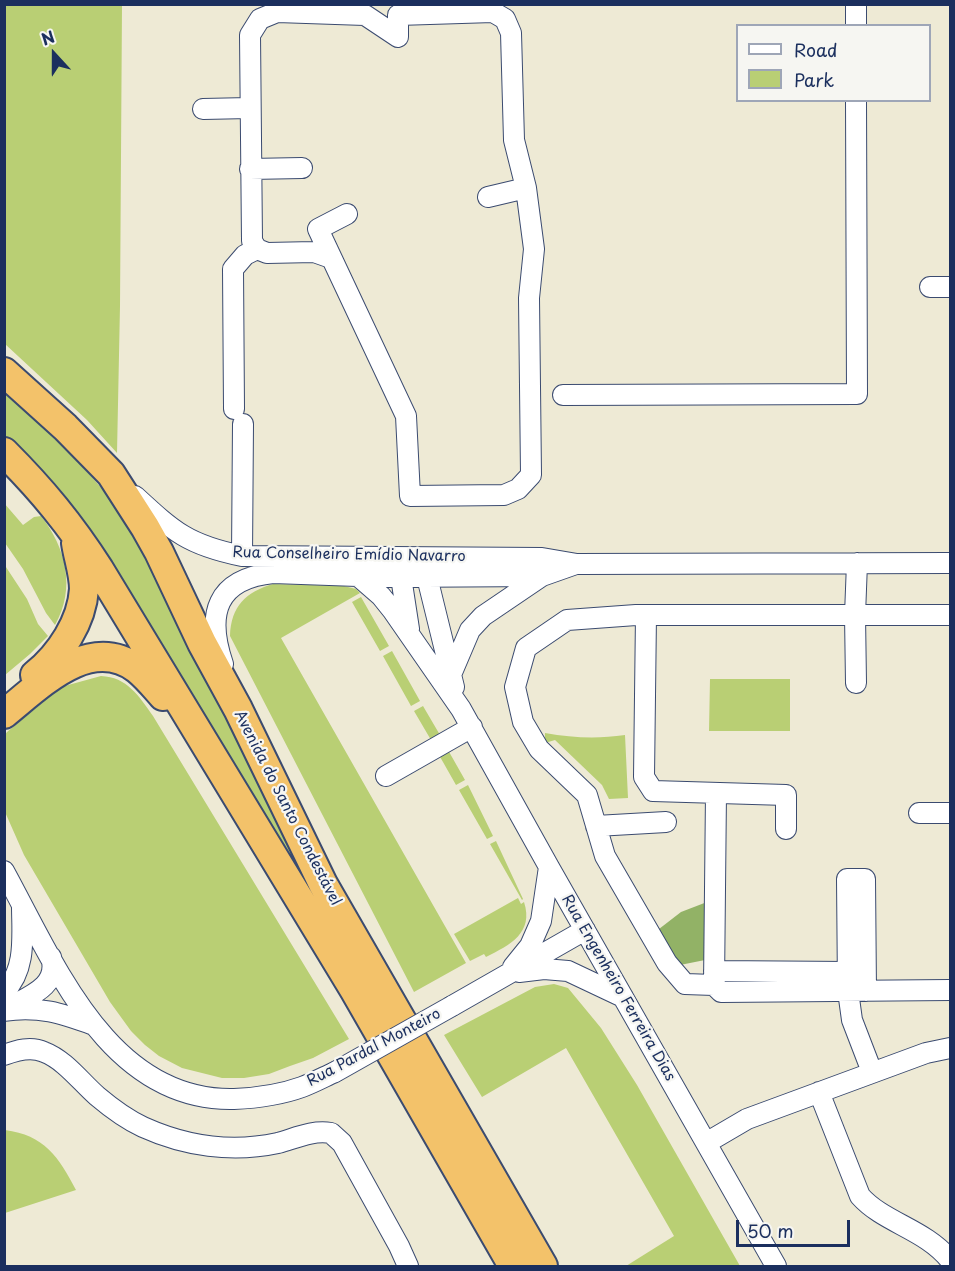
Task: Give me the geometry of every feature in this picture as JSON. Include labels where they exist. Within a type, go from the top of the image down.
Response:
[{"type":"highway","name":"Avenida do Santo Condestável","points":[[4,372],[111,474],[159,552],[323,884],[543,1266]]},
{"type":"highway","name":"Avenida do Santo Condestável","points":[[4,452],[40,488],[73,529],[355,991],[513,1266]]},
{"type":"highway","points":[[4,699],[46,666],[59,652],[75,624],[84,588],[73,529]]},
{"type":"highway","points":[[4,714],[52,674],[64,667],[94,658],[108,658],[124,662],[137,669],[209,750]]},
{"type":"street","points":[[856,4],[856,24]]},
{"type":"street","points":[[242,371],[249,255],[252,241],[250,35],[260,18],[277,12],[365,15],[398,37],[398,15],[492,12],[505,19],[511,33],[514,140],[526,188],[534,249],[529,298],[531,475],[518,489],[504,495],[410,496],[406,416],[318,229],[347,214]]},
{"type":"street","points":[[563,395],[857,394],[856,102]]},
{"type":"street","points":[[203,109],[249,108]]},
{"type":"street","points":[[250,169],[302,168]]},
{"type":"street","points":[[488,197],[526,188]]},
{"type":"street","points":[[242,556],[233,269],[249,255],[314,252],[331,258]]},
{"type":"street","points":[[930,287],[951,287]]},
{"type":"street","name":"Rua Conselheiro Emídio Navarro","points":[[111,474],[165,525],[188,540],[213,550],[242,556],[543,558],[577,564],[951,563]]},
{"type":"street","points":[[401,577],[412,557],[427,577]]},
{"type":"street","points":[[856,683],[857,563]]},
{"type":"street","name":"Rua Conselheiro Emídio Navarro","points":[[238,709],[216,645],[214,626],[217,609],[224,595],[234,585],[256,575],[273,573],[401,577],[542,576],[577,564]]},
{"type":"street","points":[[358,576],[381,596],[410,633]]},
{"type":"street","points":[[450,678],[470,630],[483,616],[542,576]]},
{"type":"street","name":"Rua Engenheiro Ferreira Dias","points":[[401,577],[410,633],[472,727],[549,867],[777,1266]]},
{"type":"street","name":"Rua Engenheiro Ferreira Dias","points":[[427,577],[450,678],[461,709]]},
{"type":"street","points":[[646,615],[644,777],[654,791],[786,795],[786,829]]},
{"type":"street","points":[[714,978],[685,984],[667,963],[605,856],[587,795],[539,748],[524,722],[515,687],[526,648],[567,620],[646,615],[951,615]]},
{"type":"street","points":[[386,776],[472,727]]},
{"type":"street","points":[[716,793],[714,978],[721,992],[854,985],[951,990]]},
{"type":"street","points":[[919,813],[951,813]]},
{"type":"street","points":[[596,826],[666,822]]},
{"type":"street","points":[[508,974],[530,946],[541,921],[549,867]]},
{"type":"street","name":"Rua Pardal Monteiro","points":[[4,872],[70,990],[94,1025],[115,1049],[141,1072],[168,1086],[198,1096],[232,1099],[276,1094],[302,1087],[335,1072],[585,930]]},
{"type":"street","points":[[5,1002],[21,959],[21,903]]},
{"type":"street","points":[[5,1002],[40,991],[48,984],[52,962],[50,954]]},
{"type":"street","points":[[508,974],[544,969],[568,971],[623,997]]},
{"type":"street","points":[[51,976],[70,990]]},
{"type":"street","points":[[854,985],[852,1020],[872,1072]]},
{"type":"street","points":[[5,1002],[55,1011],[94,1025]]},
{"type":"street","points":[[706,1143],[747,1119],[926,1053],[951,1048]]},
{"type":"street","points":[[4,1055],[20,1049],[43,1051],[60,1061],[99,1098],[141,1126],[170,1137],[209,1147],[252,1148],[278,1143],[311,1132],[331,1133],[342,1143],[408,1266]]},
{"type":"street","points":[[819,1092],[860,1196],[873,1208],[933,1242],[951,1260]]},
{"type":"green space","points":[[4,5],[122,5],[117,453],[87,420],[5,344]]},
{"type":"green space","points":[[4,389],[74,458],[137,532],[275,816],[306,889],[5,443]]},
{"type":"green space","points":[[4,503],[23,525],[34,517],[41,516],[57,541],[65,569],[66,583],[65,597],[55,625],[46,613],[23,569],[5,543]]},
{"type":"green space","points":[[4,564],[27,599],[38,624],[48,636],[5,675]]},
{"type":"green space","points":[[273,584],[344,586],[356,589],[360,593],[281,638],[466,963],[414,992],[230,636],[233,616],[237,608],[255,591]]},
{"type":"green space","points":[[361,597],[389,646],[380,651],[352,602]]},
{"type":"green space","points":[[392,651],[420,701],[411,706],[383,656]]},
{"type":"green space","points":[[101,676],[118,680],[132,689],[153,716],[349,1039],[313,1058],[269,1074],[244,1078],[222,1078],[182,1068],[159,1056],[131,1031],[110,1002],[24,855],[5,812],[4,736],[61,687]]},
{"type":"green space","points":[[710,679],[790,679],[790,731],[709,731]]},
{"type":"green space","points":[[423,706],[440,735],[431,740],[414,711]]},
{"type":"green space","points":[[545,733],[585,737],[625,735],[628,798],[609,799],[602,785],[555,740],[545,743]]},
{"type":"green space","points":[[448,750],[465,780],[456,785],[439,755]]},
{"type":"green space","points":[[468,785],[493,836],[487,839],[459,790]]},
{"type":"green space","points":[[496,841],[523,899],[522,900],[490,844]]},
{"type":"green space","points":[[518,898],[521,904],[524,902],[526,922],[518,937],[486,957],[484,954],[470,961],[454,934]]},
{"type":"green space","points":[[707,902],[705,960],[680,965],[659,929],[681,912]]},
{"type":"green space","points":[[554,984],[568,988],[601,1028],[637,1085],[740,1266],[626,1266],[674,1236],[566,1048],[482,1097],[444,1035],[535,987]]},
{"type":"green space","points":[[5,1130],[40,1142],[63,1167],[76,1190],[5,1213]]}]
